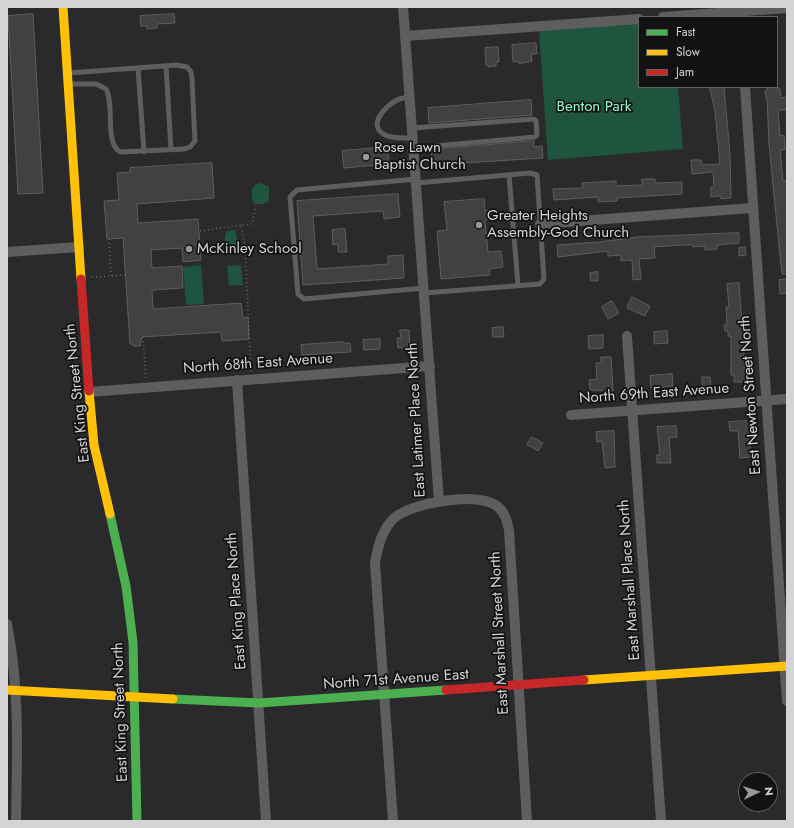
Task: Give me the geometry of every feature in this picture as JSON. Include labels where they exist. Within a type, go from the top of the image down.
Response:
[{"type":"street","name":"East King Street North","points":[[63,7],[89,392],[94,445],[126,586],[133,642],[136,697],[137,821]]},
{"type":"street","name":"East Latimer Place North","points":[[393,821],[375,563],[384,531],[399,515],[409,509],[439,502],[403,7]]},
{"type":"street","points":[[689,16],[740,14],[772,8],[787,8]]},
{"type":"street","points":[[405,36],[638,19]]},
{"type":"street","name":"East Newton Street North","points":[[745,88],[752,208],[786,666],[787,701]]},
{"type":"street","points":[[540,224],[752,208]]},
{"type":"street","points":[[7,252],[79,247]]},
{"type":"street","name":"East Marshall Place North","points":[[627,336],[661,821]]},
{"type":"street","name":"North 68th East Avenue","points":[[89,392],[430,366]]},
{"type":"street","name":"East King Place North","points":[[237,380],[266,821]]},
{"type":"street","name":"North 69th East Avenue","points":[[571,415],[787,400]]},
{"type":"street","name":"East Marshall Street North","points":[[439,502],[482,500],[497,506],[506,519],[509,530],[527,821]]},
{"type":"street","points":[[7,624],[12,691],[16,821]]},
{"type":"street","name":"North 71st Avenue East","points":[[12,691],[259,703],[786,666]]},
{"type":"lane","points":[[68,72],[183,65],[191,72],[196,135],[195,140],[190,147],[172,150],[124,152],[116,149],[112,141],[109,96],[106,89],[96,84],[69,84]]},
{"type":"lane","points":[[166,66],[172,150]]},
{"type":"lane","points":[[138,68],[144,152]]},
{"type":"lane","points":[[409,97],[398,99],[388,106],[378,117],[377,124],[380,132],[386,136],[413,138],[535,137],[537,135],[536,120],[534,119],[413,138]]},
{"type":"lane","points":[[530,173],[537,175],[544,279],[540,284],[424,290],[304,299],[298,294],[290,197],[297,190],[416,181],[530,173]]},
{"type":"lane","points":[[509,175],[518,285]]},
{"type":"path","points":[[200,231],[252,224],[256,205]]},
{"type":"path","points":[[241,225],[244,247],[252,379]]},
{"type":"path","points":[[109,239],[111,276]]},
{"type":"path","points":[[81,278],[126,275]]},
{"type":"path","points":[[143,337],[147,387]]},
{"type":"green space","name":"Benton Park","points":[[638,23],[638,88],[678,88],[683,149],[548,160],[539,30]]},
{"type":"green space","points":[[261,183],[269,187],[269,201],[263,204],[255,204],[252,200],[252,189],[256,184]]},
{"type":"green space","points":[[235,230],[239,246],[232,251],[229,246],[224,245],[226,231]]},
{"type":"green space","points":[[201,265],[204,304],[186,305],[183,267]]},
{"type":"green space","points":[[241,265],[243,285],[229,286],[227,266]]},
{"type":"building","points":[[33,14],[43,193],[18,194],[8,16]]},
{"type":"building","points":[[174,14],[175,23],[157,24],[157,28],[147,29],[147,26],[141,26],[140,16]]},
{"type":"building","points":[[536,43],[537,54],[531,54],[532,61],[519,64],[519,61],[513,62],[512,45]]},
{"type":"building","points":[[498,47],[499,62],[496,62],[496,66],[488,67],[488,65],[486,65],[485,48]]},
{"type":"building","points":[[710,88],[724,88],[730,154],[731,198],[721,199],[720,196],[711,197],[711,187],[714,187],[713,172],[692,174],[691,160],[701,160],[702,165],[720,164],[715,111]]},
{"type":"building","points":[[767,88],[778,88],[780,89],[781,98],[787,97],[787,110],[778,110],[780,136],[784,135],[785,150],[780,150],[783,181],[787,180],[787,274],[782,274],[769,144],[767,97],[766,98],[765,91]]},
{"type":"building","points":[[531,100],[532,115],[429,123],[428,108]]},
{"type":"building","points":[[534,141],[534,147],[542,146],[543,158],[432,165],[431,150]]},
{"type":"building","name":"Rose Lawn Baptist Church","points":[[387,147],[389,164],[344,168],[342,151]]},
{"type":"building","points":[[212,163],[214,198],[137,204],[138,223],[198,219],[201,260],[183,262],[182,248],[151,250],[152,268],[182,266],[183,288],[152,290],[153,309],[241,303],[243,318],[248,317],[249,339],[222,341],[221,332],[142,337],[140,346],[133,346],[133,344],[130,344],[123,238],[107,239],[104,201],[119,200],[117,173],[130,172],[130,168]]},
{"type":"building","points":[[642,179],[655,179],[655,183],[682,182],[682,194],[617,198],[617,201],[598,202],[598,197],[554,200],[553,189],[583,188],[582,183],[616,181],[616,186],[642,185]]},
{"type":"building","points":[[398,194],[400,217],[384,219],[383,211],[313,216],[317,269],[388,264],[388,256],[403,255],[404,278],[303,285],[297,201]]},
{"type":"building","points":[[484,199],[485,211],[491,210],[492,219],[485,220],[488,252],[501,251],[503,267],[489,269],[490,275],[441,279],[437,231],[447,230],[444,202]]},
{"type":"building","points":[[345,229],[347,252],[338,252],[338,244],[333,245],[332,230]]},
{"type":"building","points":[[739,233],[739,243],[717,245],[717,249],[705,250],[705,246],[693,247],[693,245],[654,247],[655,258],[639,259],[641,279],[633,280],[632,260],[621,261],[621,255],[608,256],[608,251],[558,257],[557,245],[638,237]]},
{"type":"building","points":[[745,247],[746,255],[739,256],[739,248]]},
{"type":"building","points":[[598,272],[598,281],[591,281],[590,273]]},
{"type":"building","points":[[787,279],[787,293],[780,294],[779,280]]},
{"type":"building","points":[[739,283],[746,382],[734,382],[734,375],[731,375],[731,336],[728,336],[728,331],[725,331],[724,325],[727,325],[726,307],[729,307],[727,284]]},
{"type":"building","points":[[632,297],[650,306],[645,316],[627,308]]},
{"type":"building","points":[[612,301],[619,313],[608,319],[602,307]]},
{"type":"building","points":[[503,327],[504,337],[493,337],[492,328]]},
{"type":"building","points":[[400,330],[409,330],[410,347],[398,348],[397,338],[401,338]]},
{"type":"building","points":[[667,331],[668,343],[654,344],[654,332]]},
{"type":"building","points":[[603,335],[603,348],[589,349],[588,336]]},
{"type":"building","points":[[380,339],[380,349],[364,350],[363,340]]},
{"type":"building","points":[[343,342],[350,343],[351,352],[302,355],[301,345]]},
{"type":"building","points":[[601,357],[611,357],[613,391],[590,390],[589,380],[597,379],[596,363],[601,363]]},
{"type":"building","points":[[672,374],[673,386],[651,388],[650,376]]},
{"type":"building","points":[[702,377],[710,377],[711,387],[703,387]]},
{"type":"building","points":[[749,421],[751,457],[740,458],[738,431],[730,431],[729,422]]},
{"type":"building","points":[[676,426],[677,437],[669,438],[671,463],[657,463],[657,455],[660,455],[657,427]]},
{"type":"building","points":[[614,431],[615,467],[605,468],[602,441],[597,442],[596,432]]},
{"type":"building","points":[[532,437],[543,443],[538,451],[527,445]]},
{"type":"traffic: fast","points":[[110,514],[126,586],[133,642],[137,821]]},
{"type":"traffic: fast","points":[[173,699],[259,703],[446,690]]},
{"type":"traffic: slow","points":[[63,7],[81,279]]},
{"type":"traffic: slow","points":[[89,391],[94,445],[110,514]]},
{"type":"traffic: slow","points":[[584,680],[787,666]]},
{"type":"traffic: slow","points":[[7,690],[173,699]]},
{"type":"traffic: jam","points":[[81,279],[89,391]]},
{"type":"traffic: jam","points":[[446,690],[584,680]]},
{"type":"place","name":"Rose Lawn Baptist Church","points":[[366,157]]},
{"type":"place","name":"Greater Heights Assembly-God Church","points":[[479,225]]},
{"type":"place","name":"McKinley School","points":[[189,249]]}]
